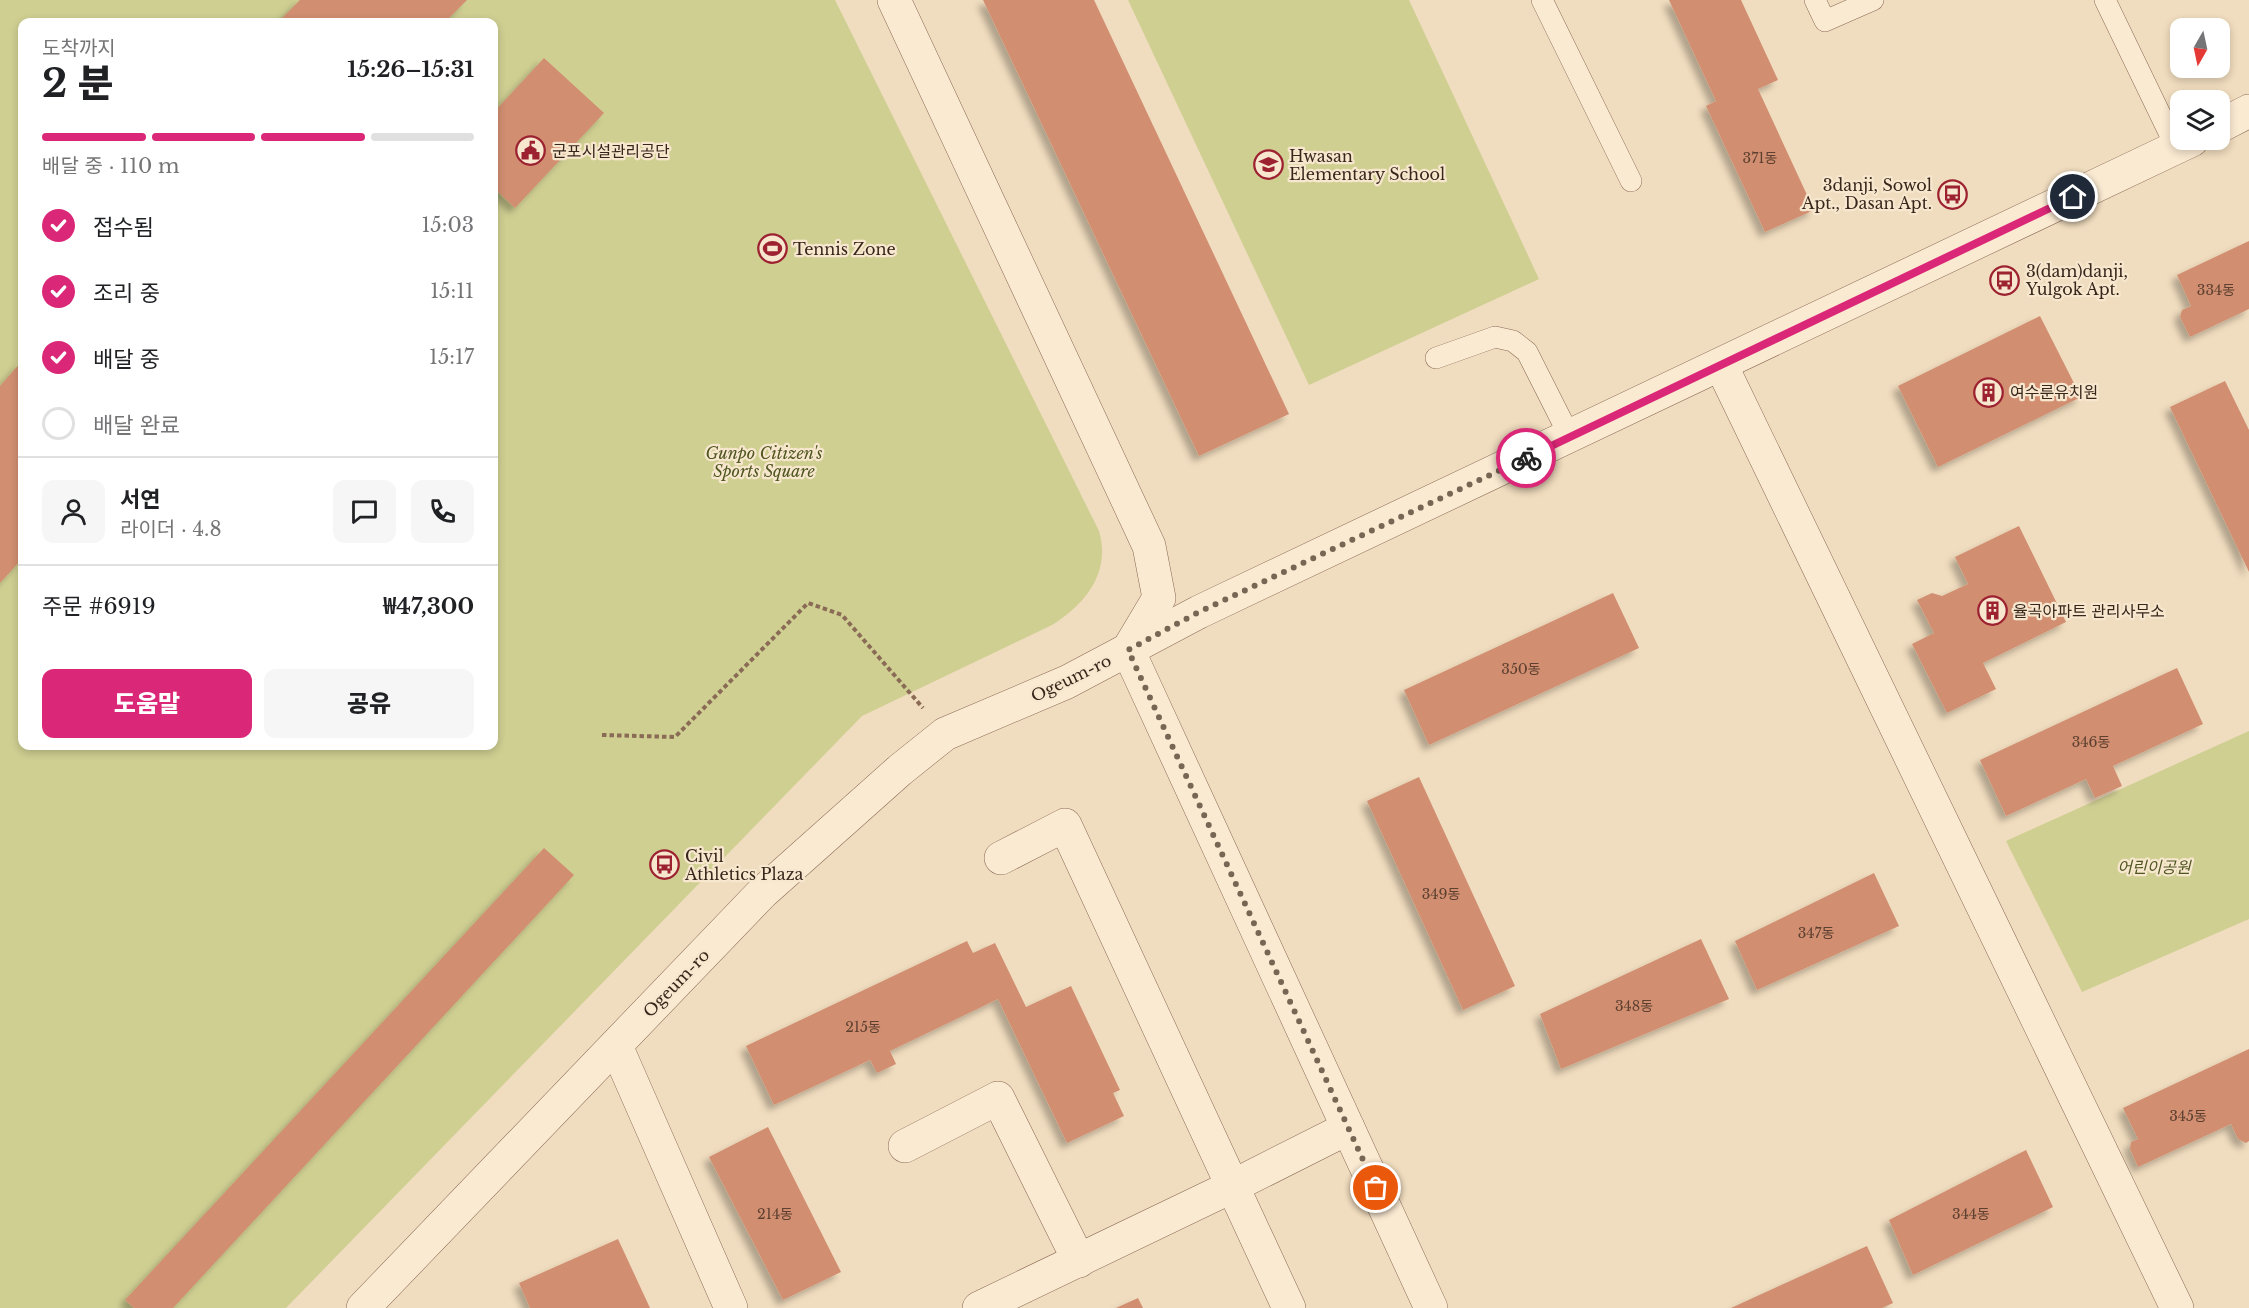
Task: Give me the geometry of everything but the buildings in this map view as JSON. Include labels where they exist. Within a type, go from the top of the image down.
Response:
[{"type":"street","points":[[894,0],[1149,546],[1159,598],[1128,650],[1431,1308]]},
{"type":"street","points":[[2230,121],[2249,111]]},
{"type":"street","name":"Ogeum-ro","points":[[363,1308],[762,893],[900,770],[945,734],[1067,682],[1199,612],[2170,150]]},
{"type":"street","points":[[1721,365],[2177,1308]]},
{"type":"street","points":[[1001,858],[1065,825],[1289,1308]]},
{"type":"street","points":[[616,1046],[731,1308]]},
{"type":"street","points":[[905,1146],[998,1098],[1079,1261]]},
{"type":"street","points":[[979,1308],[1348,1128]]},
{"type":"lane","points":[[1542,0],[1631,181]]},
{"type":"lane","points":[[1815,0],[1825,21],[1873,0]]},
{"type":"lane","points":[[2105,0],[2170,118]]},
{"type":"lane","points":[[1436,358],[1495,337],[1513,341],[1527,352],[1570,437]]},
{"type":"path","points":[[602,735],[675,737],[808,603],[842,615],[945,734]]},
{"type":"green space","name":"Gunpo Citizen's Sports Square","points":[[0,0],[835,0],[1099,531],[1102,560],[1093,586],[1075,607],[1052,625],[862,716],[286,1308],[0,1308]]},
{"type":"green space","points":[[1128,0],[1409,0],[1539,279],[1309,385]]},
{"type":"green space","name":"어린이공원","points":[[2249,731],[2249,919],[2082,992],[2006,841]]},
{"type":"way so far","points":[[1376,1188],[1128,650],[1199,612],[1526,458]]},
{"type":"place","name":"군포시설관리공단","points":[[531,151]]},
{"type":"place","name":"Hwasan Elementary School","points":[[1268,165]]},
{"type":"place","name":"3danji, Sowol Apt., Dasan Apt.","points":[[1953,194]]},
{"type":"place","name":"Tennis Zone","points":[[772,249]]},
{"type":"place","name":"3(dam)danji, Yulgok Apt.","points":[[2005,280]]},
{"type":"place","name":"여수룬유치원","points":[[1989,392]]},
{"type":"place","name":"율곡아파트 관리사무소","points":[[1992,611]]},
{"type":"place","name":"Civil Athletics Plaza","points":[[664,865]]},
{"type":"route","points":[[1526,458],[2073,197]]}]
